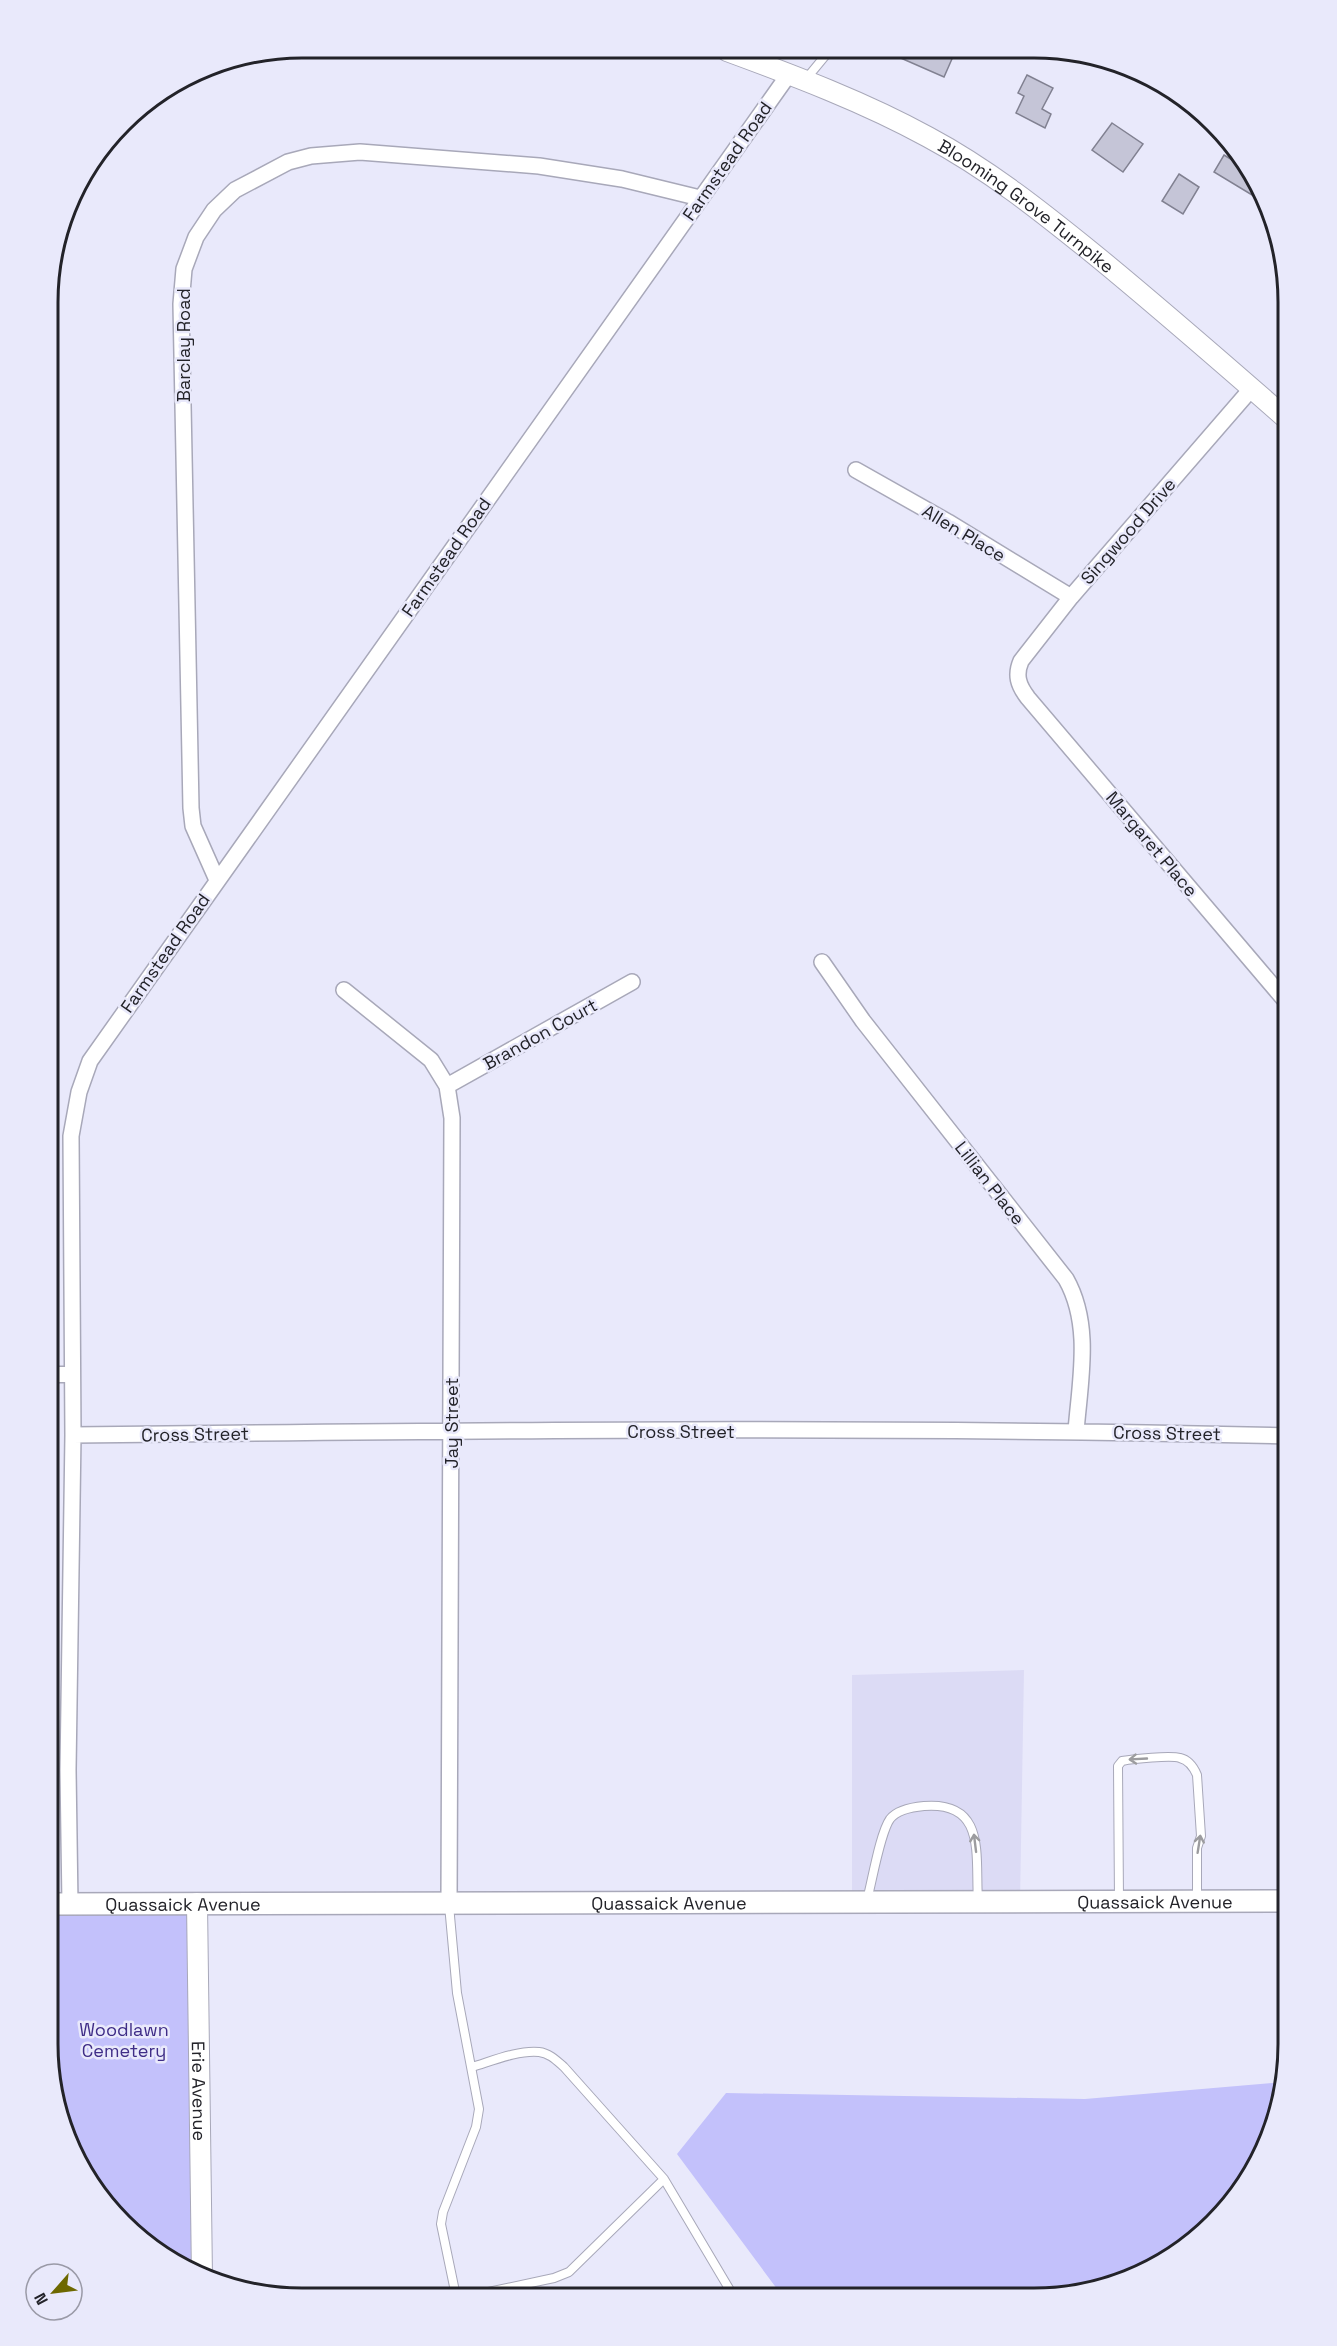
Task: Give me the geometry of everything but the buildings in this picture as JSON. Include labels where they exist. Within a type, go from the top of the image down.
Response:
[{"type":"main road","name":"Quassaick Avenue","points":[[58,1904],[1279,1901]]},
{"type":"street","name":"Blooming Grove Turnpike","points":[[746,58],[797,77],[927,136],[967,160],[1042,212],[1155,304],[1279,412]]},
{"type":"street","name":"Farmstead Road","points":[[70,1904],[68,1770],[73,1435],[71,1136],[79,1092],[90,1061],[700,198],[797,77]]},
{"type":"street","name":"Barclay Road","points":[[217,880],[193,826],[191,808],[181,304],[184,269],[196,237],[214,210],[235,190],[288,162],[311,156],[360,152],[539,166],[622,178],[700,198]]},
{"type":"street","name":"Singwood Drive","points":[[1018,681],[1017,670],[1021,661],[1071,597],[1252,388]]},
{"type":"street","name":"Allen Place","points":[[856,471],[948,522],[1071,597]]},
{"type":"street","name":"Margaret Place","points":[[1018,681],[1028,698],[1279,993]]},
{"type":"street","name":"Lillian Place","points":[[822,962],[863,1021],[1066,1279],[1076,1296],[1083,1337],[1076,1431]]},
{"type":"street","name":"Brandon Court","points":[[447,1086],[632,982]]},
{"type":"street","name":"Jay Street","points":[[344,990],[431,1060],[447,1086],[452,1118],[449,1903]]},
{"type":"street","points":[[58,1375],[71,1374]]},
{"type":"street","name":"Cross Street","points":[[73,1435],[452,1431],[1076,1431],[1279,1436]]},
{"type":"street","name":"Erie Avenue","points":[[197,1903],[202,2265]]},
{"type":"lane","points":[[797,77],[822,58]]},
{"type":"lane","points":[[1119,1901],[1118,1766],[1122,1761],[1132,1759],[1180,1758],[1193,1767],[1197,1775],[1201,1836],[1197,1848],[1197,1902]]},
{"type":"lane","points":[[867,1902],[879,1846],[890,1819],[899,1812],[912,1807],[927,1806],[954,1809],[970,1822],[976,1840],[978,1902]]},
{"type":"lane","points":[[449,1903],[458,1993],[479,2109],[476,2127],[443,2212],[441,2224],[454,2288]]},
{"type":"lane","points":[[472,2067],[523,2053],[539,2052],[551,2056],[564,2067],[664,2179],[729,2288]]},
{"type":"lane","points":[[507,2288],[554,2278],[569,2272],[664,2179]]},
{"type":"shaded area","points":[[1024,1670],[1020,1902],[852,1902],[852,1675]]},
{"type":"green space","name":"Woodlawn Cemetery","points":[[197,1903],[201,2265],[180,2255],[154,2237],[119,2204],[91,2166],[71,2122],[63,2091],[58,2044],[58,1904]]},
{"type":"green space","points":[[1275,2083],[1266,2122],[1246,2166],[1218,2204],[1195,2227],[1157,2255],[1128,2269],[1082,2283],[1050,2287],[776,2288],[677,2154],[726,2093],[1085,2099]]}]
